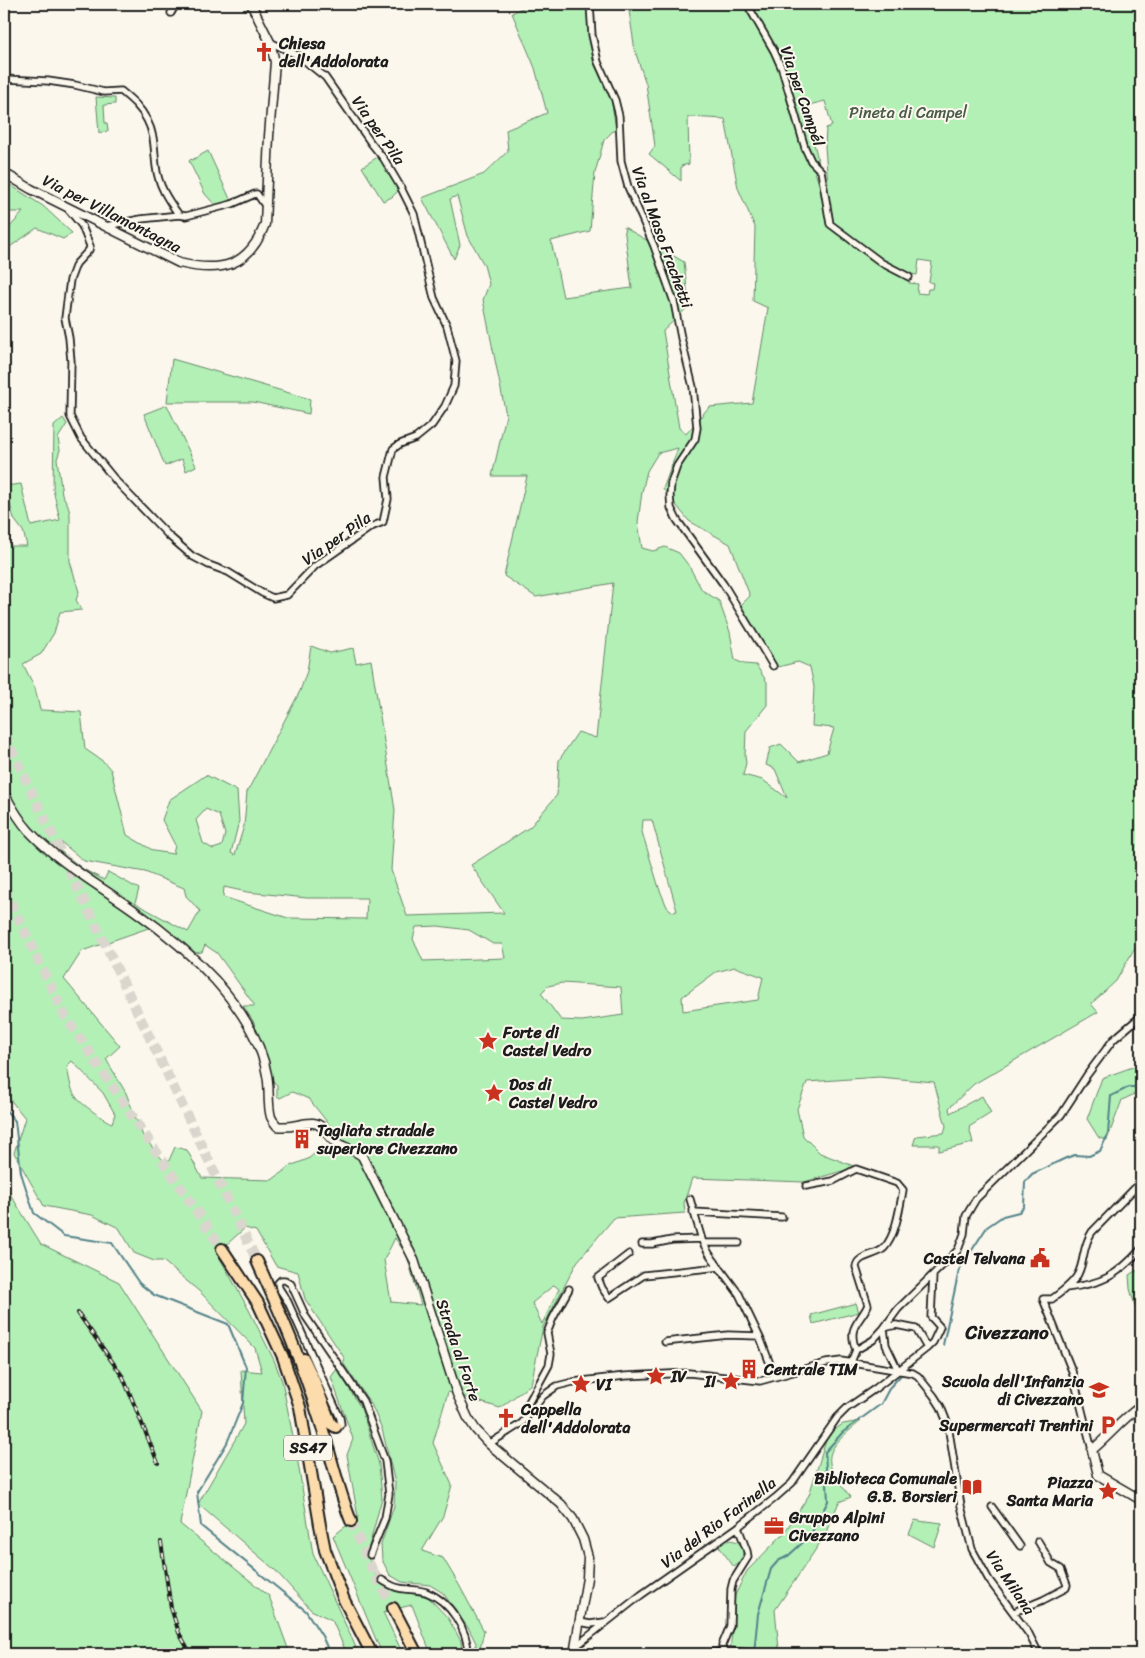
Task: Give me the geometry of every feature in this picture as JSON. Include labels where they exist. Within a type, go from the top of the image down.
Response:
[{"type":"highway","name":"SS47","points":[[222,1249],[258,1303],[283,1357],[300,1406],[326,1550],[344,1600],[372,1654]]},
{"type":"highway","name":"SS47","points":[[258,1261],[288,1331],[318,1414],[339,1488],[351,1521]]},
{"type":"highway","points":[[288,1331],[314,1380],[331,1424],[336,1427]]},
{"type":"highway","points":[[393,1608],[417,1654]]},
{"type":"street","points":[[171,13],[176,4]]},
{"type":"street","name":"Via per Villamontagna","points":[[4,173],[179,263],[200,268],[215,268],[234,262],[254,248],[265,224],[267,209],[269,136],[275,62],[270,42],[251,4]]},
{"type":"street","name":"Via al Maso Frachetti","points":[[590,4],[592,35],[598,62],[615,100],[619,116],[621,161],[628,187],[654,246],[674,302],[693,387],[697,428],[695,439],[677,466],[671,483],[671,508],[677,520],[724,585],[773,666]]},
{"type":"street","name":"Via per Campél","points":[[747,4],[782,69],[805,148],[811,161],[821,171],[830,224],[882,263],[909,277]]},
{"type":"street","name":"Via per Pila","points":[[66,206],[82,226],[90,246],[89,250],[76,264],[70,280],[65,318],[71,362],[70,416],[82,438],[116,481],[169,536],[192,556],[228,572],[273,598],[287,595],[315,566],[371,527],[383,522],[388,499],[386,477],[393,450],[400,444],[416,438],[432,425],[445,406],[454,386],[456,361],[447,326],[434,298],[414,214],[400,186],[384,159],[325,77],[299,56],[270,42]]},
{"type":"street","points":[[4,79],[48,81],[104,92],[121,91],[138,105],[148,121],[155,141],[156,168],[162,190],[179,215]]},
{"type":"street","points":[[106,226],[142,219],[186,216],[232,204],[255,194],[258,194],[267,209]]},
{"type":"street","name":"Strada al Forte","points":[[4,793],[27,829],[46,848],[136,912],[197,961],[238,1008],[258,1046],[267,1075],[271,1118],[277,1126],[287,1128],[312,1123],[321,1126],[334,1141],[354,1149],[362,1156],[414,1260],[457,1394],[468,1418],[476,1430],[490,1444],[561,1504],[573,1519],[583,1539],[588,1557],[587,1578],[575,1651]]},
{"type":"street","points":[[856,1350],[873,1340],[898,1309],[958,1250],[964,1234],[966,1216],[976,1199],[1061,1115],[1087,1074],[1113,1040],[1141,1016]]},
{"type":"street","points":[[806,1186],[833,1181],[856,1170],[897,1183],[903,1190],[889,1241],[883,1249],[856,1262],[868,1306],[852,1331],[856,1350],[851,1362]]},
{"type":"street","points":[[1141,1185],[1135,1188],[1092,1232],[1087,1240],[1078,1274],[1066,1288],[1052,1299],[1043,1299],[1072,1371],[1098,1475],[1141,1500]]},
{"type":"street","points":[[690,1199],[702,1241],[740,1294],[775,1377]]},
{"type":"street","points":[[693,1212],[782,1216]]},
{"type":"street","points":[[642,1244],[672,1240],[739,1243]]},
{"type":"street","points":[[1066,1288],[1095,1283],[1114,1274],[1124,1268],[1141,1249]]},
{"type":"street","points":[[629,1254],[598,1278],[609,1298],[644,1275],[719,1267]]},
{"type":"street","points":[[884,1328],[896,1325],[916,1329],[927,1348],[933,1342],[940,1327],[931,1317],[933,1275]]},
{"type":"street","points":[[336,1427],[341,1424],[340,1418],[288,1302],[279,1288],[278,1283],[280,1280],[285,1280],[291,1284],[306,1317],[363,1401],[385,1461],[388,1494],[385,1518],[370,1555]]},
{"type":"street","points":[[526,1418],[524,1411],[551,1360],[547,1333],[569,1288]]},
{"type":"street","points":[[884,1328],[886,1345],[898,1370]]},
{"type":"street","points":[[665,1342],[728,1335],[759,1336]]},
{"type":"street","name":"Via del Rio Farinella","points":[[575,1651],[592,1633],[606,1622],[738,1527],[792,1483],[837,1418],[847,1408],[927,1348]]},
{"type":"street","points":[[490,1444],[522,1423],[543,1396],[557,1386],[573,1382],[625,1376],[689,1373],[760,1381],[826,1363],[841,1361],[898,1370]]},
{"type":"street","name":"Via Milana","points":[[898,1370],[918,1376],[941,1407],[948,1425],[959,1496],[972,1549],[989,1580],[1029,1634],[1038,1654]]},
{"type":"street","points":[[1092,1450],[1132,1412],[1141,1406]]},
{"type":"street","points":[[992,1507],[1020,1546]]},
{"type":"street","points":[[722,1653],[722,1646],[730,1626],[733,1580],[748,1557],[748,1550],[738,1527]]},
{"type":"street","points":[[1014,1612],[1066,1588],[1067,1585],[1062,1569],[1051,1563],[1038,1541]]},
{"type":"street","points":[[382,1580],[398,1588],[417,1590],[437,1598],[463,1629],[468,1643],[468,1654]]},
{"type":"street","points":[[580,1625],[606,1622]]},
{"type":"street","points":[[580,1625],[592,1633]]},
{"type":"street","points":[[711,1654],[752,1654]]},
{"type":"green space","name":"Pineta di Campel","points":[[530,4],[586,4],[593,61],[611,99],[616,128],[604,140],[595,173],[590,231],[551,241],[563,297],[632,288],[624,227],[684,262],[689,306],[663,331],[679,428],[686,434],[709,407],[752,403],[768,308],[753,301],[755,227],[738,188],[725,119],[688,117],[689,164],[681,166],[681,181],[649,154],[655,146],[646,84],[635,51],[628,4],[1141,4],[1141,937],[1116,981],[1091,1004],[1098,1012],[974,1084],[949,1108],[950,1113],[982,1096],[991,1113],[969,1127],[973,1143],[939,1151],[939,1145],[913,1145],[916,1136],[944,1133],[946,1126],[934,1082],[879,1077],[807,1082],[797,1109],[803,1136],[820,1153],[856,1167],[804,1182],[692,1178],[684,1203],[685,1213],[614,1218],[577,1262],[543,1327],[531,1384],[500,1408],[448,1392],[433,1443],[452,1485],[443,1516],[422,1551],[443,1558],[458,1583],[484,1631],[479,1654],[475,1654],[476,1643],[469,1629],[443,1593],[430,1585],[402,1582],[390,1575],[382,1560],[381,1544],[394,1506],[395,1483],[382,1429],[371,1404],[343,1363],[345,1359],[305,1299],[298,1272],[276,1266],[256,1231],[245,1228],[217,1253],[249,1310],[274,1360],[282,1381],[313,1554],[359,1654],[347,1654],[332,1620],[311,1610],[275,1570],[198,1504],[244,1424],[241,1370],[262,1372],[255,1348],[200,1292],[163,1261],[154,1261],[134,1253],[119,1228],[92,1215],[44,1206],[14,1153],[25,1118],[4,1092],[4,537],[11,546],[27,546],[23,531],[14,519],[5,486],[21,484],[31,526],[60,520],[53,489],[54,426],[63,418],[67,424],[58,438],[60,450],[57,459],[62,494],[70,514],[70,561],[79,592],[76,600],[82,610],[60,612],[54,633],[41,654],[23,664],[35,688],[40,710],[81,712],[85,749],[104,762],[111,770],[127,835],[154,851],[173,854],[175,845],[162,820],[169,800],[206,775],[237,791],[239,821],[231,853],[235,855],[244,826],[247,792],[300,691],[307,671],[311,646],[330,653],[353,648],[356,663],[371,660],[395,810],[391,870],[407,916],[504,913],[471,865],[530,827],[557,795],[559,760],[578,732],[596,738],[613,583],[536,597],[504,576],[527,476],[492,476],[506,415],[483,300],[489,284],[484,265],[468,236],[457,196],[450,199],[460,245],[454,259],[422,198],[484,174],[508,151],[506,130],[547,113],[535,68],[512,13]],"holes":[[[825,101],[832,126],[826,128],[825,147],[828,184],[820,187],[814,169],[819,164],[805,106]],[[919,260],[932,262],[929,282],[933,283],[932,289],[928,289],[927,294],[917,293],[918,284],[909,283],[910,274],[917,275]],[[678,448],[663,489],[689,521],[730,544],[750,596],[740,606],[778,667],[798,662],[810,667],[814,687],[812,726],[834,728],[827,753],[799,762],[781,744],[770,748],[766,765],[775,769],[787,798],[763,780],[743,775],[746,763],[746,731],[767,705],[767,682],[756,665],[744,664],[735,660],[730,632],[719,601],[702,590],[689,566],[679,553],[665,547],[653,551],[642,548],[638,522],[647,471],[658,453]],[[206,809],[219,815],[225,834],[222,846],[213,849],[203,843],[196,820]],[[643,820],[652,820],[677,911],[673,912],[667,907],[659,888],[642,832]],[[61,842],[84,861],[145,872],[184,888],[186,896],[200,911],[188,932],[135,903],[139,889],[108,872],[104,880],[83,869],[54,846]],[[224,887],[247,892],[307,898],[367,898],[366,919],[288,918],[223,897]],[[160,924],[196,953],[202,952],[205,945],[217,953],[255,1006],[243,1006],[253,1021],[263,1047],[272,1080],[277,1085],[277,1096],[280,1098],[292,1092],[309,1099],[338,1136],[335,1152],[314,1154],[308,1159],[290,1166],[272,1180],[202,1178],[187,1150],[175,1147],[167,1165],[143,1136],[126,1093],[106,1059],[120,1046],[64,979],[82,951]],[[438,926],[469,930],[493,944],[502,944],[505,958],[423,961],[413,939],[416,927]],[[735,967],[763,977],[758,1000],[683,1011],[682,997],[716,972]],[[562,983],[621,987],[623,1015],[582,1021],[561,1020],[541,993],[548,986]],[[72,1061],[103,1093],[115,1114],[112,1123],[78,1100],[70,1082],[67,1066]],[[395,1238],[407,1256],[421,1305],[391,1302],[384,1260]],[[554,1285],[559,1289],[542,1324],[532,1303]]]},
{"type":"green space","points":[[96,97],[115,98],[115,104],[104,105],[105,123],[107,123],[108,131],[99,133]]},
{"type":"green space","points":[[208,151],[231,201],[216,206],[205,194],[189,161]]},
{"type":"green space","points":[[379,156],[399,190],[392,197],[383,201],[362,167]]},
{"type":"green space","points":[[4,181],[43,206],[72,233],[63,239],[37,228],[4,251],[4,234],[23,212],[4,212]]},
{"type":"green space","points":[[172,359],[310,399],[309,414],[253,402],[167,402]]},
{"type":"green space","points":[[167,405],[196,466],[186,471],[182,459],[165,466],[144,414]]},
{"type":"green space","points":[[1141,1064],[1141,1091],[1122,1100],[1107,1140],[1099,1138],[1087,1119],[1102,1078]]},
{"type":"green space","points":[[4,1184],[41,1244],[119,1282],[202,1411],[180,1524],[269,1596],[290,1654],[4,1654]]},
{"type":"green space","points":[[1135,1271],[1141,1271],[1141,1320],[1139,1319],[1130,1289],[1129,1275]]},
{"type":"green space","points":[[856,1303],[859,1312],[813,1324],[811,1315]]},
{"type":"green space","points":[[337,1369],[361,1408],[379,1464],[382,1498],[367,1554],[378,1582],[401,1591],[428,1597],[448,1618],[461,1641],[462,1654],[431,1654],[412,1605],[383,1612],[403,1654],[382,1654],[333,1536],[358,1517],[347,1455],[353,1439],[331,1377]]},
{"type":"green space","points":[[861,1421],[840,1440],[833,1448],[830,1456],[830,1464],[834,1473],[851,1497],[839,1502],[824,1537],[775,1610],[779,1649],[802,1654],[730,1654],[735,1595],[747,1571],[784,1533],[809,1495],[828,1434],[843,1424]]},
{"type":"green space","points":[[915,1520],[942,1523],[934,1547],[909,1534]]},
{"type":"green space","points":[[731,1540],[738,1542],[743,1549],[741,1560],[734,1567],[718,1545]]},
{"type":"waterway","points":[[943,1345],[959,1270],[987,1227],[1003,1216],[1019,1212],[1024,1206],[1025,1182],[1032,1174],[1066,1158],[1075,1155],[1089,1156],[1100,1151],[1108,1134],[1111,1096],[1129,1087],[1141,1087]]},
{"type":"waterway","points":[[4,1108],[15,1121],[21,1173],[34,1213],[64,1236],[112,1243],[139,1283],[154,1295],[228,1324],[246,1367],[243,1403],[227,1443],[197,1492],[201,1526],[306,1611],[322,1636],[330,1654]]},
{"type":"waterway","points":[[754,1653],[758,1614],[771,1569],[778,1561],[788,1556],[810,1536],[828,1501],[825,1452],[843,1432],[881,1404],[890,1387],[902,1374]]},
{"type":"tunnel","points":[[4,734],[257,1261]]},
{"type":"tunnel","points":[[4,888],[65,1016],[222,1249]]},
{"type":"tunnel","points":[[351,1521],[372,1569],[393,1608]]},
{"type":"tunnel","points":[[370,1555],[373,1568],[382,1580]]},
{"type":"railway","points":[[78,1313],[123,1377],[158,1463]]},
{"type":"railway","points":[[161,1542],[171,1608],[179,1633],[191,1654]]},
{"type":"place","name":"Chiesa dell'Addolorata","points":[[264,52]]},
{"type":"place","name":"Forte di Castel Vedro","points":[[488,1041]]},
{"type":"place","name":"Dos di Castel Vedro","points":[[494,1093]]},
{"type":"place","name":"Tagliata stradale superiore Civezzano","points":[[302,1139]]},
{"type":"place","name":"Castel Telvana","points":[[1040,1258]]},
{"type":"place","name":"Centrale TIM","points":[[749,1369]]},
{"type":"place","name":"IV","points":[[656,1376]]},
{"type":"place","name":"II","points":[[731,1381]]},
{"type":"place","name":"VI","points":[[581,1384]]},
{"type":"place","name":"Scuola dell'Infanzia di Civezzano","points":[[1099,1390]]},
{"type":"place","name":"Cappella dell'Addolorata","points":[[506,1418]]},
{"type":"place","name":"Supermercati Trentini","points":[[1108,1425]]},
{"type":"place","name":"Biblioteca Comunale G.B. Borsieri","points":[[972,1487]]},
{"type":"place","name":"Piazza Santa Maria","points":[[1108,1491]]},
{"type":"place","name":"Gruppo Alpini Civezzano","points":[[774,1526]]},
{"type":"district","name":"Civezzano","points":[[1007,1332]]}]
